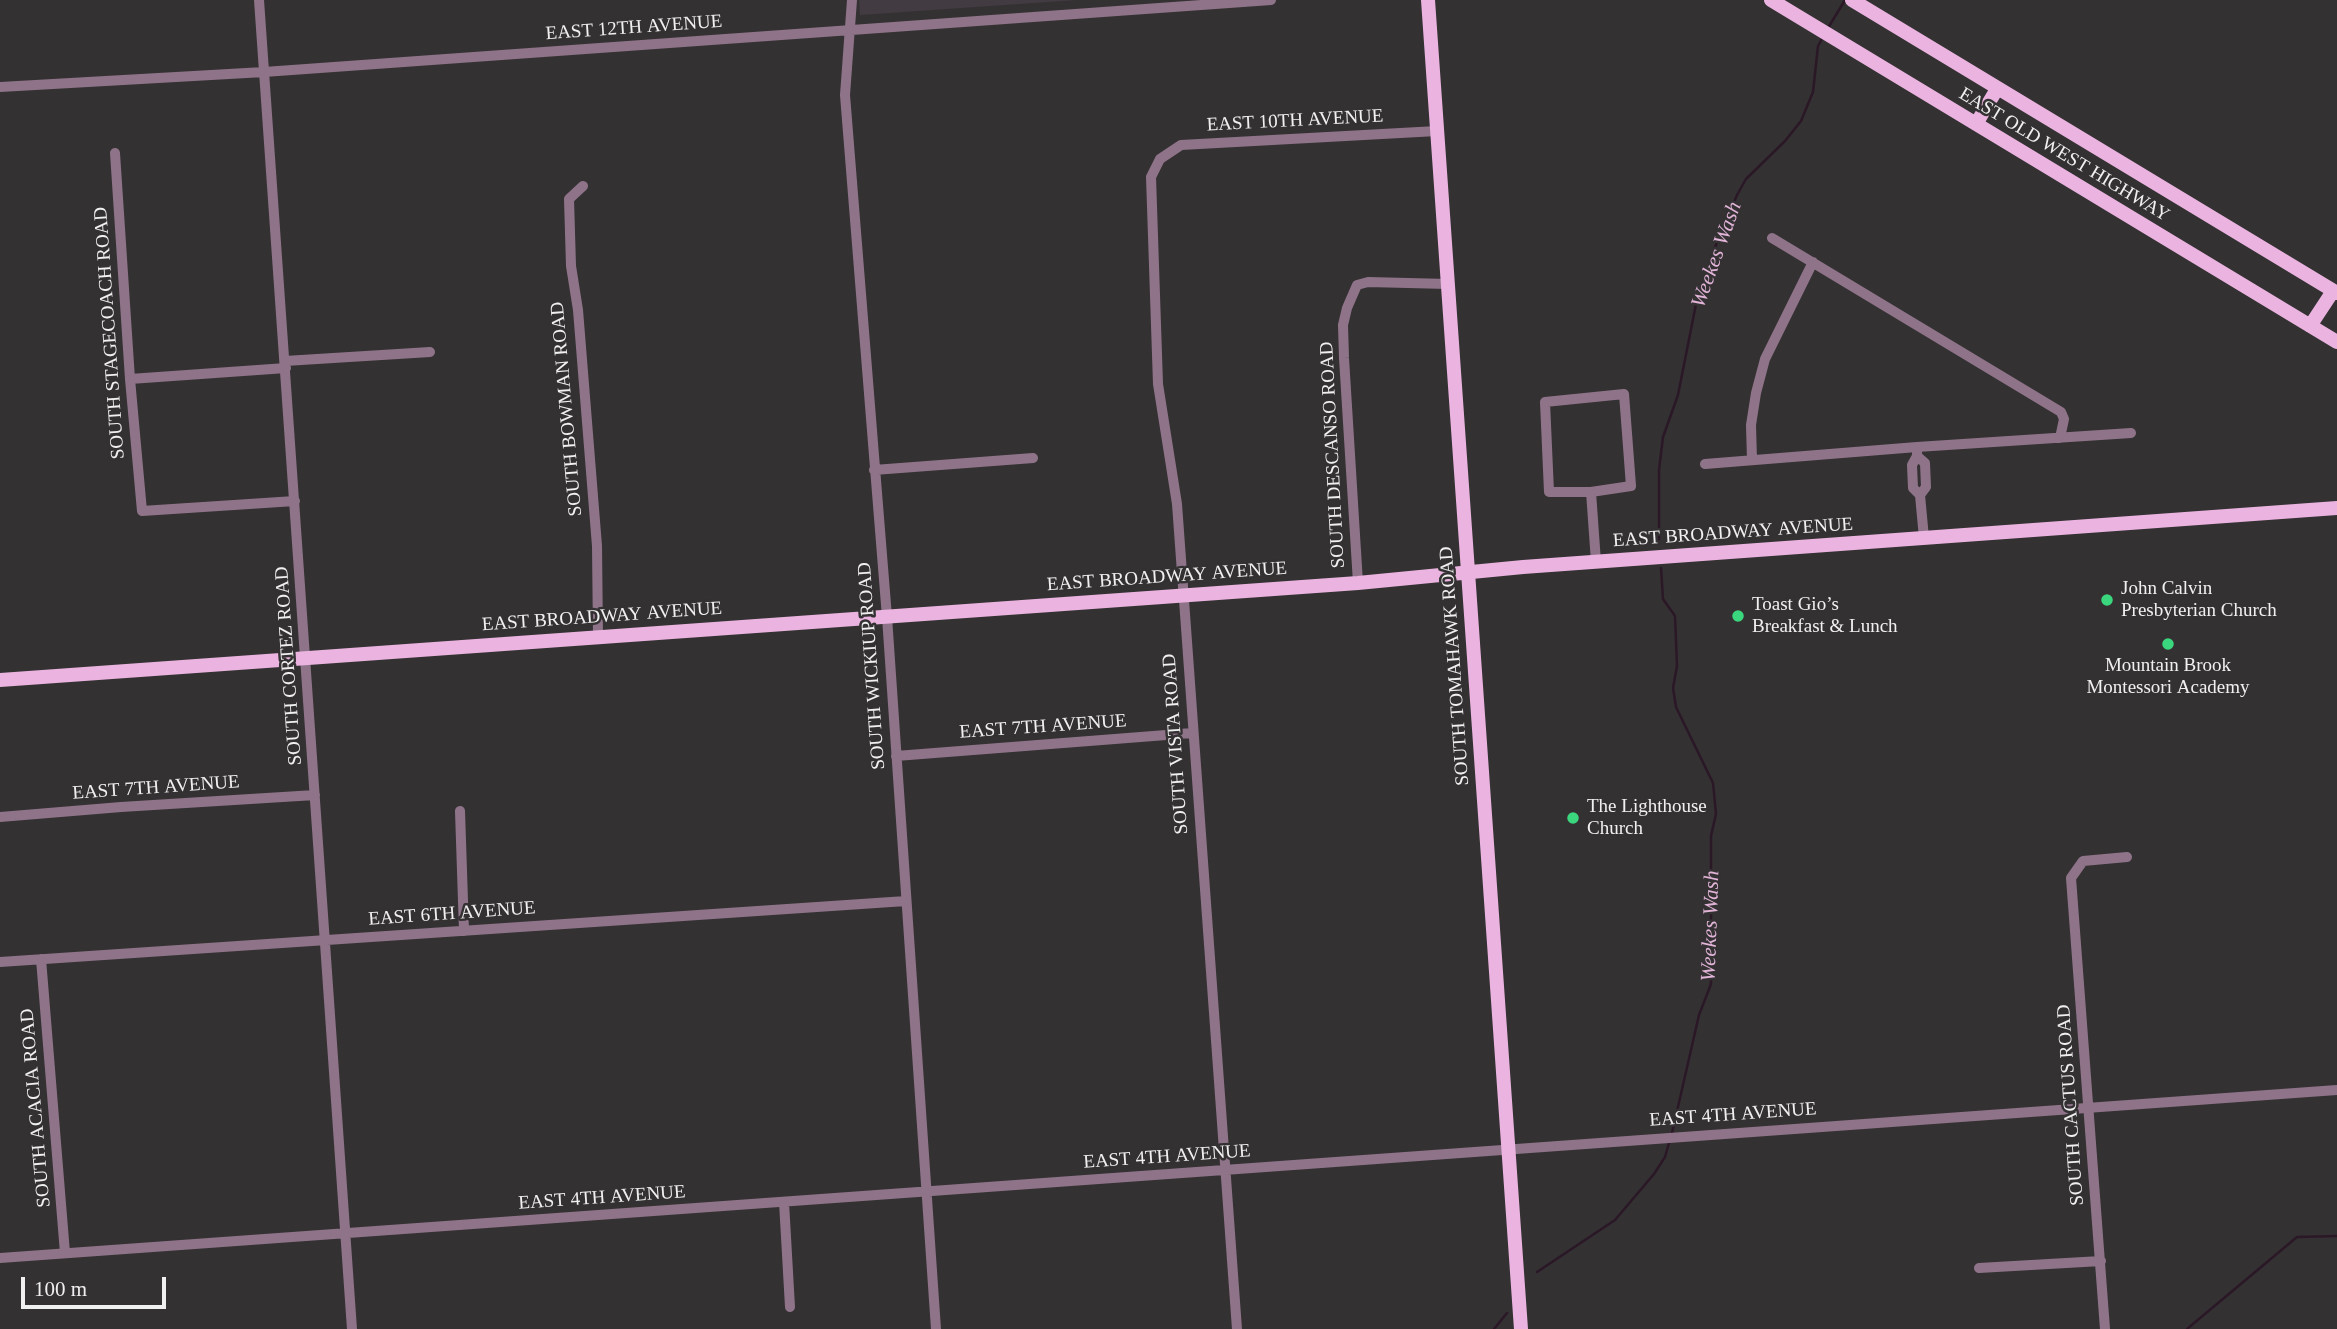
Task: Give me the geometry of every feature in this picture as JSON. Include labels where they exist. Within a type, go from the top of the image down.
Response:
[{"type":"main road","name":"SOUTH TOMAHAWK ROAD","points":[[1427,0],[1521,1326]]},
{"type":"main road","name":"EAST OLD WEST HIGHWAY","points":[[1771,0],[2337,342]]},
{"type":"main road","name":"EAST OLD WEST HIGHWAY","points":[[1857,4],[2335,292]]},
{"type":"main road","points":[[1976,124],[1997,89]]},
{"type":"main road","points":[[2310,326],[2335,292]]},
{"type":"main road","name":"EAST BROADWAY AVENUE","points":[[0,680],[1358,583],[1596,562],[2337,508]]},
{"type":"street","name":"SOUTH CORTEZ ROAD","points":[[259,0],[352,1329]]},
{"type":"street","name":"SOUTH WICKIUP ROAD","points":[[852,0],[845,95],[887,617],[936,1329]]},
{"type":"street","name":"EAST 12TH AVENUE","points":[[0,87],[264,72],[851,30],[1133,5],[1271,0]]},
{"type":"street","name":"EAST 10TH AVENUE","points":[[1160,159],[1181,145],[1437,131]]},
{"type":"street","name":"SOUTH STAGECOACH ROAD","points":[[115,153],[142,510],[295,501]]},
{"type":"street","name":"SOUTH VISTA ROAD","points":[[1160,159],[1151,177],[1158,384],[1177,504],[1237,1329]]},
{"type":"street","name":"SOUTH BOWMAN ROAD","points":[[583,186],[569,199],[571,266],[579,321],[597,547],[598,636]]},
{"type":"street","points":[[1772,238],[2061,412],[2064,419],[2060,438]]},
{"type":"street","points":[[1752,460],[1751,425],[1765,359],[1813,262]]},
{"type":"street","name":"SOUTH DESCANSO ROAD","points":[[1358,583],[1343,325],[1351,295],[1356,285],[1368,282],[1448,284]]},
{"type":"street","points":[[130,379],[430,352]]},
{"type":"street","points":[[1625,394],[1631,486],[1591,492],[1549,492],[1545,402],[1625,394]]},
{"type":"street","points":[[1704,464],[1917,451],[2131,433]]},
{"type":"street","points":[[1917,451],[1925,463],[1926,487],[1920,495],[1924,538]]},
{"type":"street","points":[[874,470],[1033,458]]},
{"type":"street","points":[[1591,492],[1596,562]]},
{"type":"street","name":"EAST 7TH AVENUE","points":[[897,756],[1192,733]]},
{"type":"street","name":"EAST 7TH AVENUE","points":[[0,817],[315,795]]},
{"type":"street","points":[[460,811],[464,931]]},
{"type":"street","name":"SOUTH CACTUS ROAD","points":[[2105,1329],[2071,878],[2083,861],[2127,857]]},
{"type":"street","name":"EAST 6TH AVENUE","points":[[0,962],[906,901]]},
{"type":"street","name":"SOUTH ACACIA ROAD","points":[[41,959],[65,1253]]},
{"type":"street","name":"EAST 4TH AVENUE","points":[[0,1258],[2337,1090]]},
{"type":"street","points":[[784,1202],[790,1307]]},
{"type":"street","points":[[1979,1268],[2101,1261]]},
{"type":"shaded area","points":[[859,0],[1077,0],[860,15]]},
{"type":"waterway","name":"Weekes Wash","points":[[1828,28],[1845,0]]},
{"type":"waterway","name":"Weekes Wash","points":[[1659,539],[1659,470],[1663,437],[1678,395],[1697,299],[1713,252],[1746,179],[1785,141],[1801,121],[1813,92],[1818,46],[1823,37]]},
{"type":"waterway","name":"Weekes Wash","points":[[1661,568],[1663,599],[1675,616],[1677,666],[1673,688],[1676,707],[1713,783],[1716,814],[1711,836],[1711,984],[1699,1015],[1672,1133]]},
{"type":"waterway","name":"Weekes Wash","points":[[1537,1272],[1615,1220],[1654,1174],[1665,1157],[1669,1143]]},
{"type":"waterway","points":[[2187,1329],[2297,1237],[2337,1236]]},
{"type":"waterway","points":[[1494,1329],[1507,1313]]},
{"type":"place","name":"John Calvin Presbyterian Church","points":[[2107,600]]},
{"type":"place","name":"Toast Gio’s Breakfast & Lunch","points":[[1738,616]]},
{"type":"place","name":"Mountain Brook Montessori Academy","points":[[2168,644]]},
{"type":"place","name":"The Lighthouse Church","points":[[1573,818]]}]
